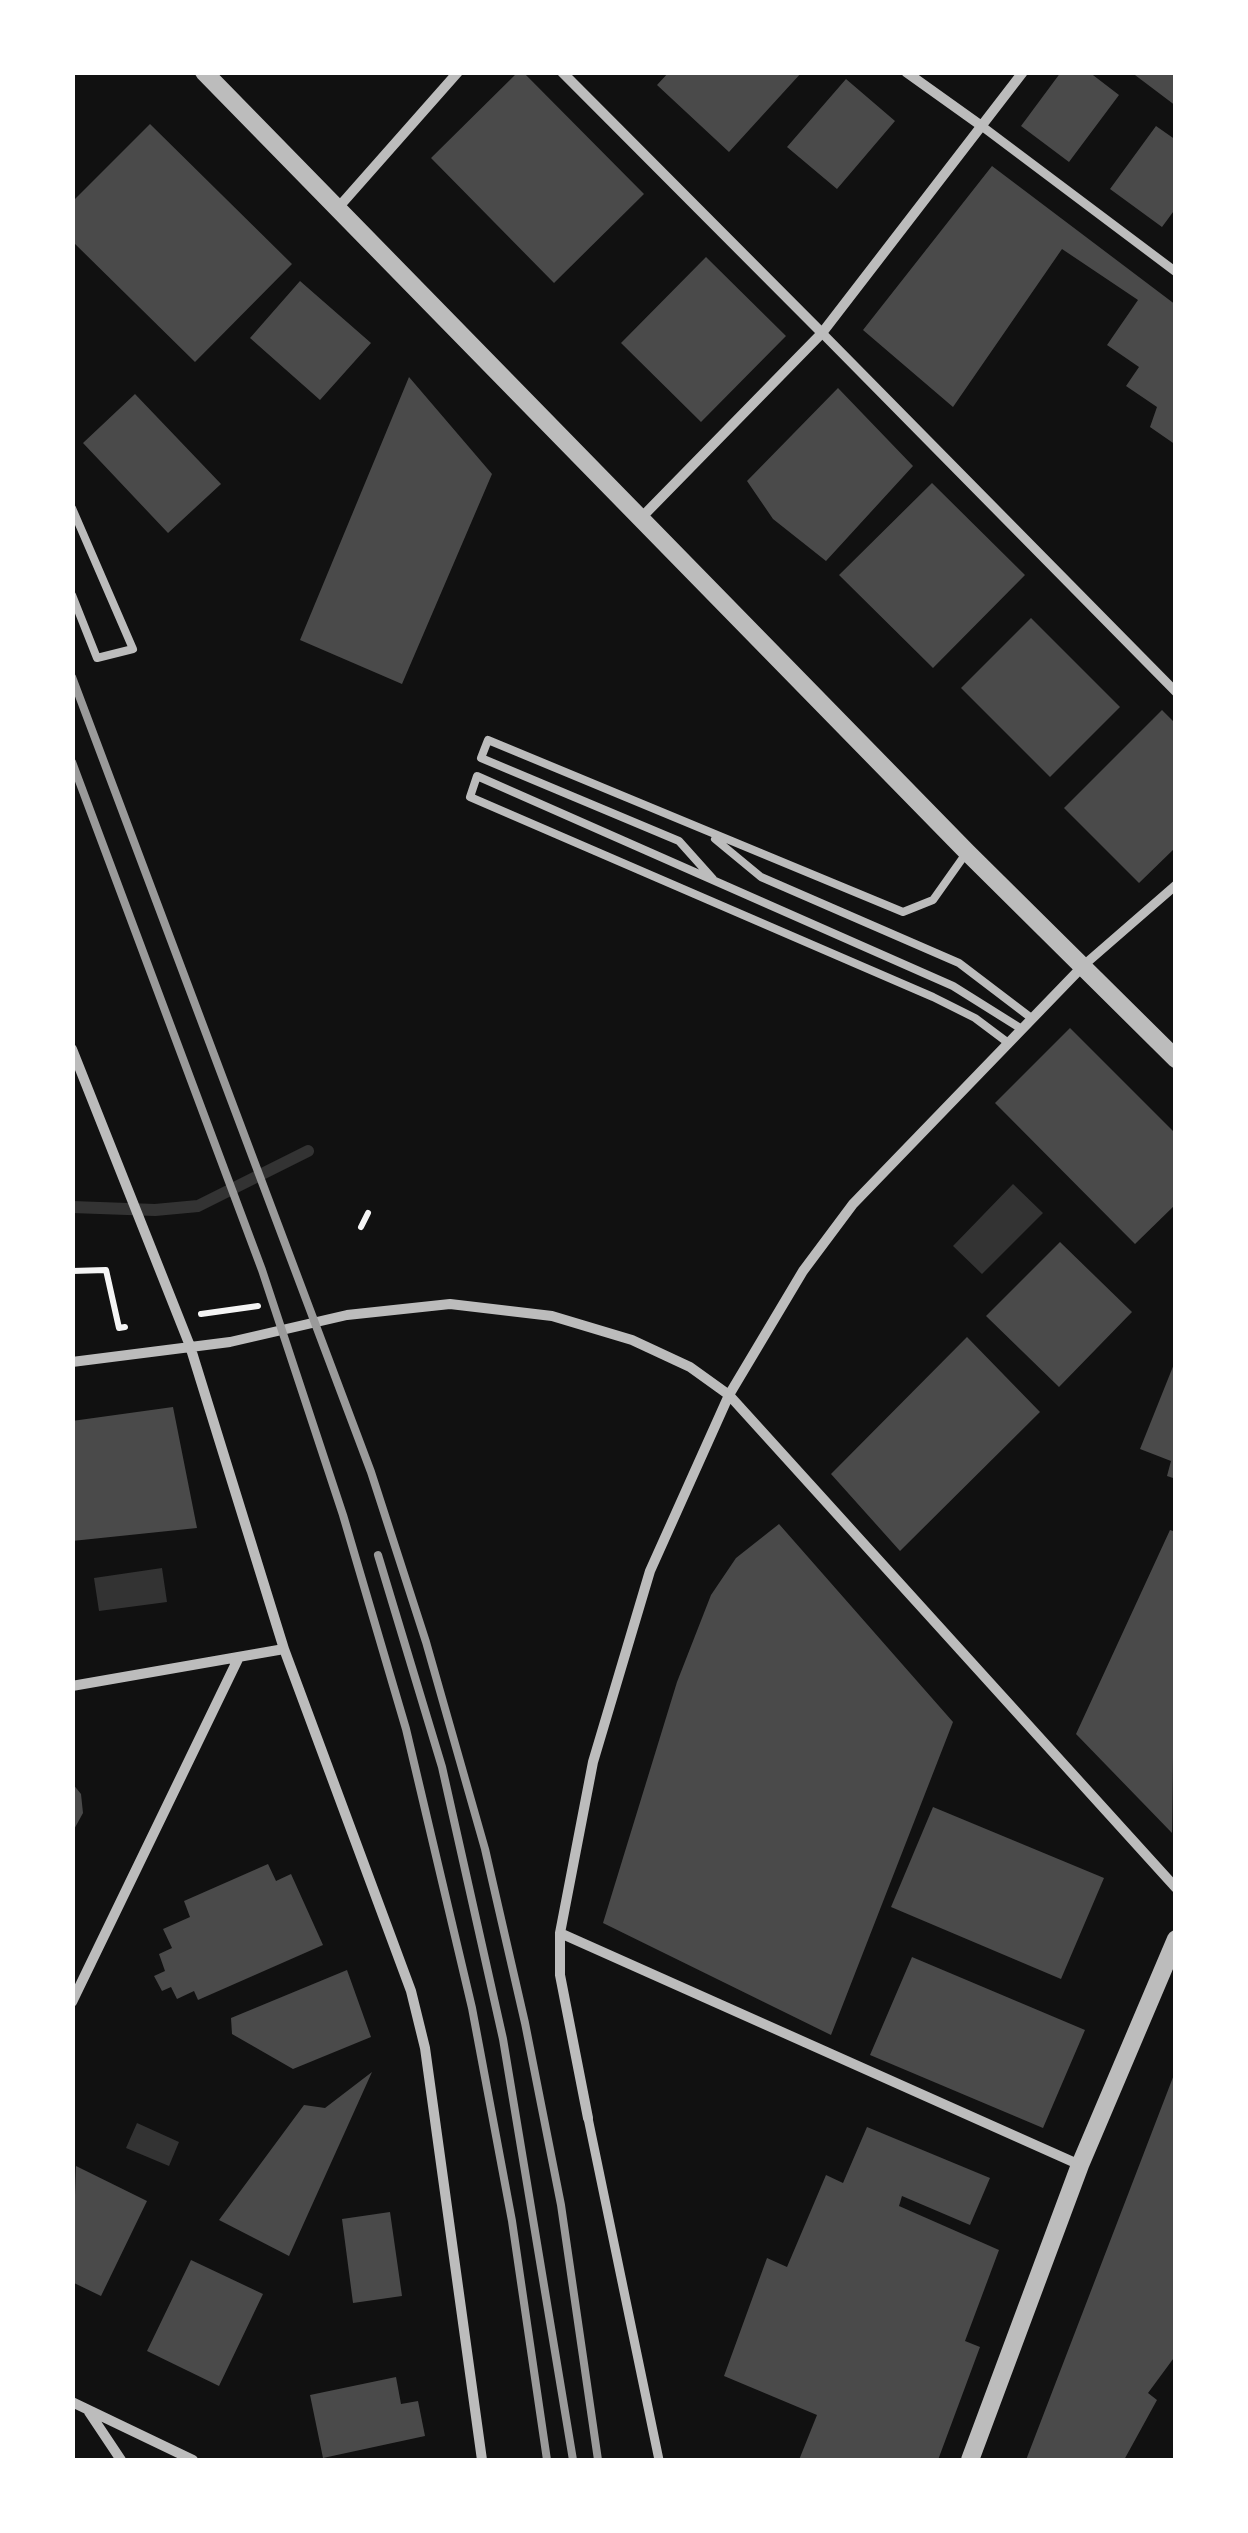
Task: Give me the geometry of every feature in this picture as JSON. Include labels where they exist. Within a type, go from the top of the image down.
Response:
[{"type":"street","points":[[204,72],[967,852],[1176,1059]]},
{"type":"street","points":[[337,209],[458,72]]},
{"type":"street","points":[[562,72],[1176,692]]},
{"type":"street","points":[[906,72],[1176,272]]},
{"type":"street","points":[[641,518],[822,333],[1024,72]]},
{"type":"street","points":[[659,2460],[560,1975],[560,1933],[593,1762],[650,1571],[729,1395],[803,1271],[853,1204],[1030,1017],[1176,885]]},
{"type":"street","points":[[72,1049],[77,1071],[190,1346],[284,1649],[412,1990],[425,2048],[482,2460]]},
{"type":"street","points":[[72,1362],[230,1342],[347,1315],[450,1304],[552,1316],[632,1340],[690,1368],[729,1395],[1176,1888]]},
{"type":"street","points":[[72,1686],[284,1649]]},
{"type":"street","points":[[72,2002],[239,1657]]},
{"type":"street","points":[[560,1933],[1080,2165]]},
{"type":"street","points":[[970,2460],[1080,2165],[1176,1940]]},
{"type":"street","points":[[72,2402],[193,2460]]},
{"type":"street","points":[[88,2412],[121,2460]]},
{"type":"lane","points":[[72,508],[133,649],[96,658],[72,595]]},
{"type":"lane","points":[[713,879],[680,841],[482,758],[488,740],[902,912],[933,900],[967,852]]},
{"type":"lane","points":[[1008,1042],[945,1002],[470,797],[477,776],[971,994],[1020,1028]]},
{"type":"lane","points":[[710,834],[761,877],[959,963],[1030,1017]]},
{"type":"path","points":[[361,1227],[368,1213]]},
{"type":"path","points":[[72,1271],[106,1270]]},
{"type":"shaded area","points":[[1013,1184],[1043,1213],[982,1274],[953,1246]]},
{"type":"shaded area","points":[[162,1568],[167,1602],[99,1611],[94,1578]]},
{"type":"shaded area","points":[[137,2123],[179,2142],[169,2166],[126,2148]]},
{"type":"building","points":[[518,72],[523,72],[644,194],[554,283],[431,158]]},
{"type":"building","points":[[669,72],[802,72],[729,152],[657,85]]},
{"type":"building","points":[[1061,72],[1089,72],[1119,95],[1069,162],[1021,126]]},
{"type":"building","points":[[1131,72],[1176,72],[1176,106]]},
{"type":"building","points":[[846,79],[895,121],[837,189],[787,147]]},
{"type":"building","points":[[150,124],[292,264],[195,362],[72,241],[72,202]]},
{"type":"building","points":[[1156,126],[1176,140],[1176,208],[1162,227],[1110,189]]},
{"type":"building","points":[[992,166],[1176,305],[1176,445],[1150,427],[1157,407],[1126,386],[1139,367],[1107,345],[1138,300],[1062,249],[953,407],[863,330]]},
{"type":"building","points":[[706,257],[786,336],[701,422],[621,343]]},
{"type":"building","points":[[300,281],[371,343],[320,400],[250,338]]},
{"type":"building","points":[[409,377],[492,474],[402,684],[300,640]]},
{"type":"building","points":[[838,388],[913,466],[826,561],[773,519],[747,481]]},
{"type":"building","points":[[135,394],[221,484],[168,533],[83,443]]},
{"type":"building","points":[[932,483],[1025,575],[933,668],[839,575]]},
{"type":"building","points":[[1031,618],[1120,707],[1050,777],[961,688]]},
{"type":"building","points":[[1162,710],[1176,724],[1176,847],[1139,883],[1064,808]]},
{"type":"building","points":[[1070,1028],[1176,1134],[1176,1204],[1135,1244],[995,1103]]},
{"type":"building","points":[[1060,1242],[1132,1312],[1059,1387],[986,1316]]},
{"type":"building","points":[[967,1337],[1040,1412],[900,1551],[831,1474]]},
{"type":"building","points":[[1176,1359],[1176,1479],[1167,1476],[1171,1461],[1140,1449]]},
{"type":"building","points":[[173,1407],[197,1528],[72,1541],[72,1421]]},
{"type":"building","points":[[779,1524],[953,1722],[831,2035],[603,1923],[677,1682],[711,1595],[736,1558]]},
{"type":"building","points":[[1170,1530],[1176,1532],[1172,1833],[1076,1734]]},
{"type":"building","points":[[72,1783],[81,1794],[83,1813],[72,1833]]},
{"type":"building","points":[[933,1807],[1104,1878],[1061,1979],[891,1907]]},
{"type":"building","points":[[268,1864],[276,1881],[291,1874],[323,1945],[198,2000],[194,1991],[177,1999],[171,1987],[162,1991],[154,1976],[165,1971],[159,1954],[172,1948],[163,1929],[190,1917],[184,1901]]},
{"type":"building","points":[[912,1957],[1085,2030],[1043,2128],[870,2055]]},
{"type":"building","points":[[347,1970],[371,2037],[293,2069],[232,2034],[231,2018]]},
{"type":"building","points":[[372,2072],[289,2256],[219,2220],[304,2105],[325,2108]]},
{"type":"building","points":[[1175,2072],[1176,2355],[1148,2393],[1157,2400],[1124,2460],[1026,2460]]},
{"type":"building","points":[[867,2127],[990,2178],[970,2225],[902,2196],[899,2206],[999,2250],[965,2341],[980,2347],[938,2460],[799,2460],[817,2415],[724,2376],[767,2258],[787,2267],[826,2175],[843,2183]]},
{"type":"building","points":[[76,2166],[147,2201],[101,2296],[72,2282]]},
{"type":"building","points":[[390,2212],[402,2296],[353,2303],[342,2219]]},
{"type":"building","points":[[191,2260],[263,2294],[219,2386],[147,2351]]},
{"type":"building","points":[[396,2377],[401,2404],[418,2401],[425,2436],[323,2458],[310,2395]]},
{"type":"waterway","points":[[72,1207],[155,1210],[198,1206],[308,1151]]},
{"type":"railway","points":[[72,677],[371,1472],[426,1642],[485,1849],[525,2023],[561,2205],[598,2460]]},
{"type":"railway","points":[[72,762],[262,1270],[343,1515],[406,1729],[472,2008],[512,2221],[547,2460]]},
{"type":"railway","points":[[378,1555],[442,1767],[503,2039],[573,2460]]}]
